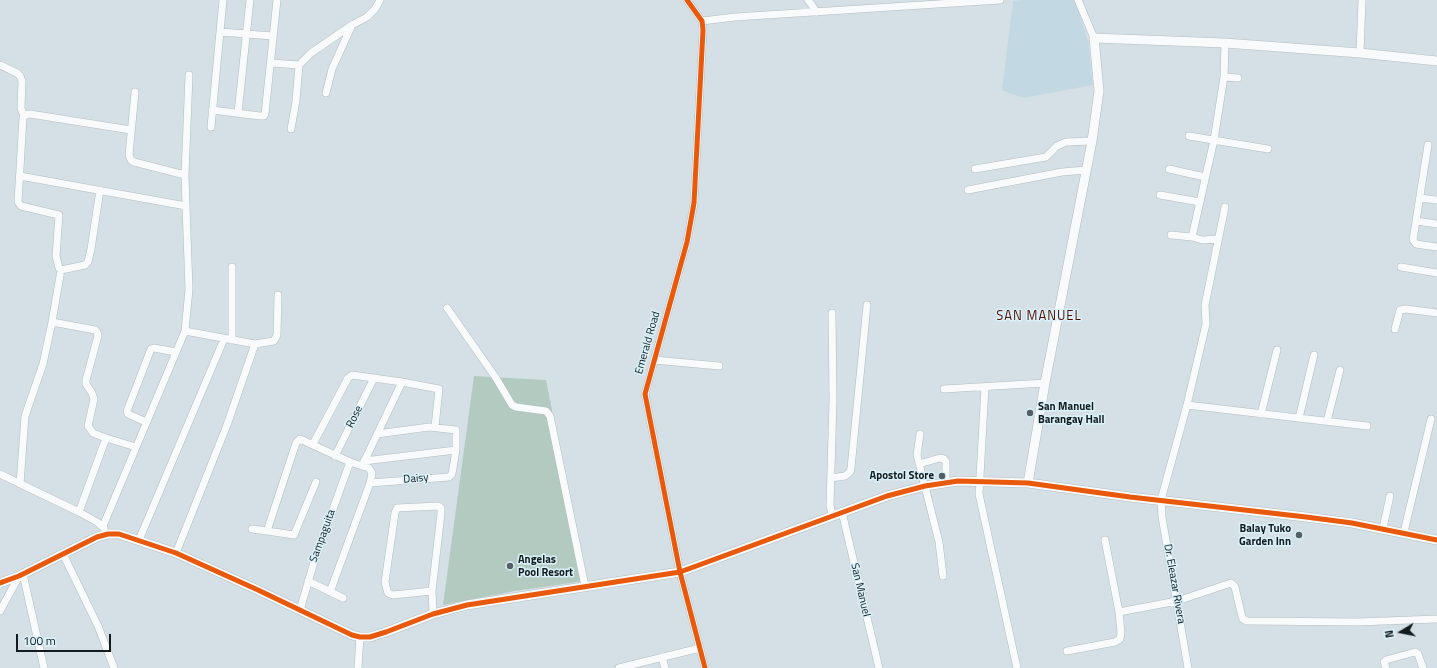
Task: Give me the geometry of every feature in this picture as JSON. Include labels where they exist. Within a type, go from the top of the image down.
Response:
[{"type":"street","points":[[211,126],[223,0]]},
{"type":"street","points":[[238,113],[250,0]]},
{"type":"street","points":[[212,110],[264,116],[266,112],[277,0]]},
{"type":"street","points":[[291,129],[296,101],[299,65],[311,53],[352,24],[367,17],[375,9],[380,0]]},
{"type":"street","points":[[687,0],[702,21],[735,17],[1000,0]]},
{"type":"street","points":[[808,0],[817,12]]},
{"type":"street","points":[[899,0],[904,6]]},
{"type":"street","points":[[1028,483],[1045,384],[1092,141],[1099,91],[1094,38],[1078,0]]},
{"type":"street","points":[[1360,53],[1362,0]]},
{"type":"street","name":"Emerald Road","points":[[702,21],[703,30],[696,170],[692,219],[646,389],[646,399],[680,572],[705,668]]},
{"type":"street","points":[[326,93],[332,69],[352,24]]},
{"type":"street","points":[[220,32],[273,36]]},
{"type":"street","points":[[1094,38],[1225,43],[1360,53],[1437,61]]},
{"type":"street","points":[[1192,237],[1214,140],[1224,76],[1225,43]]},
{"type":"street","points":[[271,63],[299,65]]},
{"type":"street","points":[[0,65],[18,73],[22,81],[22,108],[24,116],[19,204],[59,215],[56,261],[61,270],[52,322],[42,364],[25,416],[20,484]]},
{"type":"street","points":[[0,583],[21,575],[64,554],[105,530],[146,422],[185,331],[189,289],[185,175],[189,75]]},
{"type":"street","points":[[1224,76],[1238,78]]},
{"type":"street","points":[[136,92],[131,130],[131,160],[185,175]]},
{"type":"street","points":[[24,116],[30,114],[131,130]]},
{"type":"street","points":[[1189,136],[1268,149]]},
{"type":"street","points":[[975,169],[1046,157],[1057,146],[1066,142],[1092,141]]},
{"type":"street","points":[[1428,145],[1413,240],[1416,244],[1437,247]]},
{"type":"street","points":[[1169,169],[1205,177]]},
{"type":"street","points":[[968,190],[1062,172],[1086,170]]},
{"type":"street","points":[[20,176],[186,206]]},
{"type":"street","points":[[61,270],[85,265],[88,262],[92,249],[100,190]]},
{"type":"street","points":[[1160,195],[1200,202]]},
{"type":"street","points":[[1420,198],[1437,200]]},
{"type":"street","name":"Dr. Eleazar Rivera","points":[[1188,668],[1162,517],[1161,500],[1187,405],[1206,324],[1205,305],[1225,207]]},
{"type":"street","points":[[1416,221],[1437,224]]},
{"type":"street","points":[[1171,235],[1192,237],[1202,240],[1218,239]]},
{"type":"street","points":[[232,267],[232,340]]},
{"type":"street","points":[[1401,267],[1437,272]]},
{"type":"street","points":[[185,331],[255,344],[271,342],[276,339],[278,295]]},
{"type":"street","points":[[831,478],[845,476],[850,472],[851,468],[867,305]]},
{"type":"street","points":[[447,308],[496,378],[512,405],[516,407],[546,411],[550,416],[585,586]]},
{"type":"street","points":[[1396,329],[1400,310],[1406,309],[1437,313]]},
{"type":"street","points":[[832,313],[833,393],[830,505],[832,515]]},
{"type":"street","points":[[52,322],[90,329],[97,332],[98,336],[86,380],[86,384],[94,399],[88,426],[93,433],[136,447]]},
{"type":"street","points":[[138,540],[224,339]]},
{"type":"street","points":[[176,553],[227,425],[255,344]]},
{"type":"street","points":[[146,422],[128,414],[127,411],[151,349],[154,348],[176,352]]},
{"type":"street","points":[[1261,414],[1277,350]]},
{"type":"street","points":[[1299,418],[1314,355]]},
{"type":"street","points":[[654,360],[719,366]]},
{"type":"street","points":[[1327,422],[1340,370]]},
{"type":"street","points":[[313,444],[348,378],[352,376],[402,382],[439,389],[435,427]]},
{"type":"street","name":"Rose","points":[[336,456],[374,378]]},
{"type":"street","points":[[363,463],[402,382]]},
{"type":"street","points":[[944,389],[1045,384]]},
{"type":"street","points":[[984,387],[979,480],[980,501],[1016,668]]},
{"type":"street","points":[[1187,405],[1367,426]]},
{"type":"street","points":[[1404,532],[1431,419]]},
{"type":"street","name":"Daisy","points":[[370,483],[449,476],[452,474],[456,450],[456,430],[435,427],[377,434]]},
{"type":"street","points":[[920,434],[917,451],[919,464],[940,542],[943,576]]},
{"type":"street","points":[[80,512],[106,438]]},
{"type":"street","points":[[267,531],[296,443],[300,439],[350,462],[363,463],[456,450]]},
{"type":"street","points":[[919,464],[940,458],[944,459],[946,462],[946,482]]},
{"type":"street","name":"Sampaguita","points":[[300,610],[308,581],[350,462]]},
{"type":"street","points":[[330,592],[370,483],[372,473],[371,469],[363,463]]},
{"type":"street","points":[[0,474],[80,512],[105,530],[176,553],[352,635],[360,637],[370,637],[433,614],[467,605],[680,572],[887,496],[946,482],[979,480],[1028,483],[1161,500],[1306,516],[1383,528],[1437,540]]},
{"type":"street","points":[[252,529],[294,535],[316,482]]},
{"type":"street","points":[[1383,528],[1390,496]]},
{"type":"street","points":[[432,591],[393,595],[388,593],[385,582],[397,508],[438,506],[441,508],[432,591],[433,614]]},
{"type":"street","name":"San Manuel","points":[[842,512],[879,668]]},
{"type":"street","points":[[1067,651],[1115,642],[1120,639],[1121,633],[1118,612],[1105,540]]},
{"type":"street","points":[[64,554],[98,626],[114,668]]},
{"type":"street","points":[[0,611],[21,575]]},
{"type":"street","points":[[21,575],[44,668]]},
{"type":"street","points":[[308,581],[343,598]]},
{"type":"street","points":[[1118,612],[1177,600],[1230,583],[1235,587],[1243,620],[1247,621],[1358,622],[1437,619]]},
{"type":"street","points":[[358,668],[360,637]]},
{"type":"street","points":[[619,668],[629,667],[700,648]]},
{"type":"street","points":[[1386,668],[1384,662],[1386,660],[1415,652],[1418,654],[1423,668]]},
{"type":"street","points":[[662,658],[665,668]]},
{"type":"shaded area","points":[[1075,0],[1088,41],[1093,85],[1023,98],[1002,90],[1013,1]]},
{"type":"green space","points":[[474,376],[546,380],[584,581],[515,591],[443,605]]},
{"type":"cycle path","points":[[687,0],[702,21],[703,30],[694,203],[687,242],[645,394],[680,572],[705,668]]},
{"type":"cycle path","points":[[0,583],[19,576],[97,537],[108,534],[119,534],[176,553],[352,635],[370,637],[433,614],[467,605],[680,572],[887,496],[925,486],[958,481],[1028,483],[1130,497],[1306,517],[1352,523],[1437,540]]},
{"type":"place","name":"San Manuel Barangay Hall","points":[[1030,413]]},
{"type":"place","name":"Apostol Store","points":[[942,476]]},
{"type":"place","name":"Balay Tuko Garden Inn","points":[[1299,535]]},
{"type":"place","name":"Angelas Pool Resort","points":[[510,566]]},
{"type":"district","name":"SAN MANUEL","points":[[1039,317]]}]
